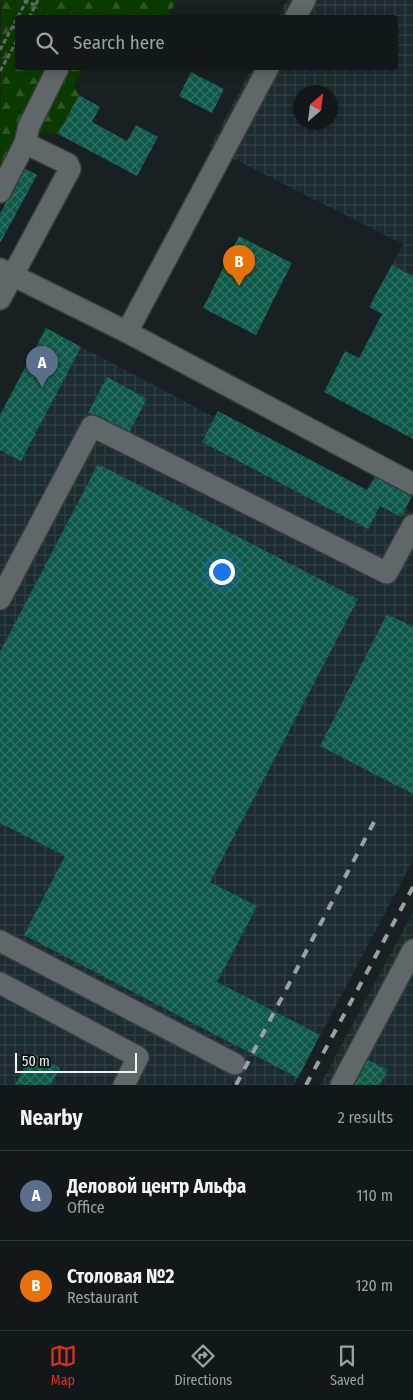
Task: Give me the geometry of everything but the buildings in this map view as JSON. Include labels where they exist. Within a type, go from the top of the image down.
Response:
[{"type":"lane","points":[[297,15],[305,0]]},
{"type":"lane","points":[[0,192],[25,143],[29,126],[57,70]]},
{"type":"lane","points":[[127,332],[267,70]]},
{"type":"lane","points":[[0,299],[6,273],[70,169],[68,164],[25,143]]},
{"type":"lane","points":[[6,273],[127,332],[413,484]]},
{"type":"lane","points":[[0,599],[92,426],[387,573],[413,525]]},
{"type":"lane","points":[[0,941],[235,1064]]},
{"type":"lane","points":[[341,1085],[413,950]]},
{"type":"lane","points":[[0,983],[138,1057],[124,1085]]},
{"type":"path","points":[[18,15],[26,0],[35,6]]},
{"type":"path","points":[[30,15],[38,0]]},
{"type":"path","points":[[0,50],[15,21]]},
{"type":"path","points":[[0,71],[15,44]]},
{"type":"shaded area","points":[[287,0],[413,0],[413,330],[369,307],[403,244],[210,147],[251,70],[398,70],[398,15],[279,15]]},
{"type":"shaded area","points":[[46,328],[214,417],[218,411],[367,490],[375,476],[412,496],[406,508],[413,512],[413,860],[294,1085],[240,1085],[233,1082],[231,1085],[0,1085],[0,415]]},
{"type":"shaded area","points":[[413,912],[413,1085],[320,1085]]},
{"type":"green space","points":[[1,0],[177,0],[168,15],[15,15],[15,70],[83,70],[74,86],[79,95],[58,134],[30,132],[0,170]]},
{"type":"railway","points":[[236,1085],[375,820]]},
{"type":"railway","points":[[306,1085],[413,887]]},
{"type":"place","name":"Столовая №2","points":[[239,286]]},
{"type":"place","name":"Деловой центр Альфа","points":[[42,387]]}]
